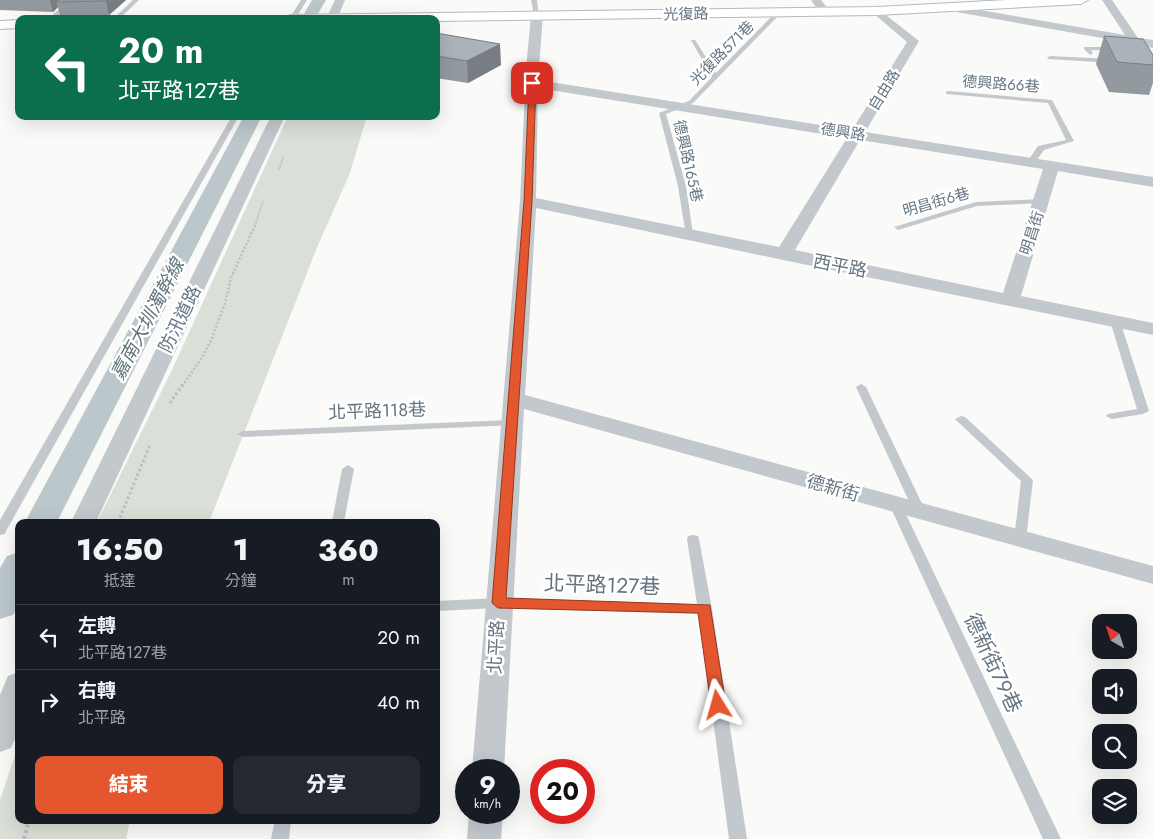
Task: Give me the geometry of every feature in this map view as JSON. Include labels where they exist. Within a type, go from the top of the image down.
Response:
[{"type":"street","points":[[330,15],[340,0]]},
{"type":"street","name":"光復路","points":[[390,15],[535,8],[779,12],[820,6],[878,11],[1081,0]]},
{"type":"street","points":[[1108,0],[1142,56]]},
{"type":"street","points":[[945,7],[1142,56]]},
{"type":"street","name":"北平路","points":[[489,759],[498,603],[513,423],[528,201],[535,8]]},
{"type":"street","name":"自由路","points":[[784,255],[913,41],[878,11]]},
{"type":"street","points":[[0,25],[15,24]]},
{"type":"street","points":[[1142,56],[1153,44]]},
{"type":"street","name":"德興路","points":[[532,83],[1153,182]]},
{"type":"street","name":"防汛道路","points":[[84,519],[276,120]]},
{"type":"street","name":"明昌街","points":[[1010,300],[1052,166]]},
{"type":"street","name":"西平路","points":[[528,201],[784,255],[1153,329]]},
{"type":"street","name":"德新街","points":[[514,399],[1153,576]]},
{"type":"street","points":[[0,739],[15,696]]},
{"type":"street","points":[[484,839],[485,824]]},
{"type":"lane","points":[[55,15],[72,0]]},
{"type":"lane","points":[[120,15],[136,0]]},
{"type":"lane","points":[[294,15],[304,0]]},
{"type":"lane","name":"光復路571巷","points":[[680,106],[691,102],[779,12]]},
{"type":"lane","points":[[693,41],[716,76]]},
{"type":"lane","points":[[1090,53],[1086,48],[1123,50]]},
{"type":"lane","points":[[1050,58],[1120,62]]},
{"type":"lane","name":"德興路66巷","points":[[948,93],[1050,101],[1070,141],[1041,148],[1031,162]]},
{"type":"lane","name":"德興路165巷","points":[[680,106],[662,113],[682,186],[689,234]]},
{"type":"lane","points":[[0,531],[234,120]]},
{"type":"lane","name":"明昌街6巷","points":[[898,227],[976,204],[1042,201]]},
{"type":"lane","points":[[1112,416],[1143,411],[1115,321]]},
{"type":"lane","points":[[860,387],[920,512]]},
{"type":"lane","points":[[961,419],[1027,480],[1020,539]]},
{"type":"lane","name":"北平路118巷","points":[[243,434],[513,423]]},
{"type":"lane","points":[[339,519],[348,470]]},
{"type":"lane","name":"德新街79巷","points":[[896,506],[1052,839]]},
{"type":"lane","points":[[693,539],[705,608],[738,839]]},
{"type":"lane","name":"北平路127巷","points":[[440,606],[498,603],[705,608]]},
{"type":"lane","points":[[280,839],[282,824]]},
{"type":"path","points":[[278,169],[285,153]]},
{"type":"path","points":[[166,410],[173,396],[202,358],[212,338],[225,303],[231,278],[255,226],[265,196]]},
{"type":"path","points":[[119,519],[152,441]]},
{"type":"path","points":[[24,839],[28,824]]},
{"type":"shaded area","points":[[286,120],[366,120],[350,173],[318,245],[210,519],[98,519],[171,372]]},
{"type":"shaded area","points":[[15,755],[15,824],[129,824],[126,839],[0,839],[0,800]]},
{"type":"building","points":[[59,0],[107,0],[56,2]]},
{"type":"building","points":[[440,34],[500,44],[467,61],[440,57]]},
{"type":"building","points":[[1104,36],[1143,39],[1153,55],[1153,65],[1117,62]]},
{"type":"waterway","name":"嘉南大圳濁幹線","points":[[310,15],[319,0]]},
{"type":"waterway","name":"嘉南大圳濁幹線","points":[[43,519],[251,120]]},
{"type":"waterway","name":"嘉南大圳濁幹線","points":[[0,606],[15,573]]},
{"type":"route","points":[[532,83],[528,201],[513,423],[498,603],[705,608],[718,705]]}]
